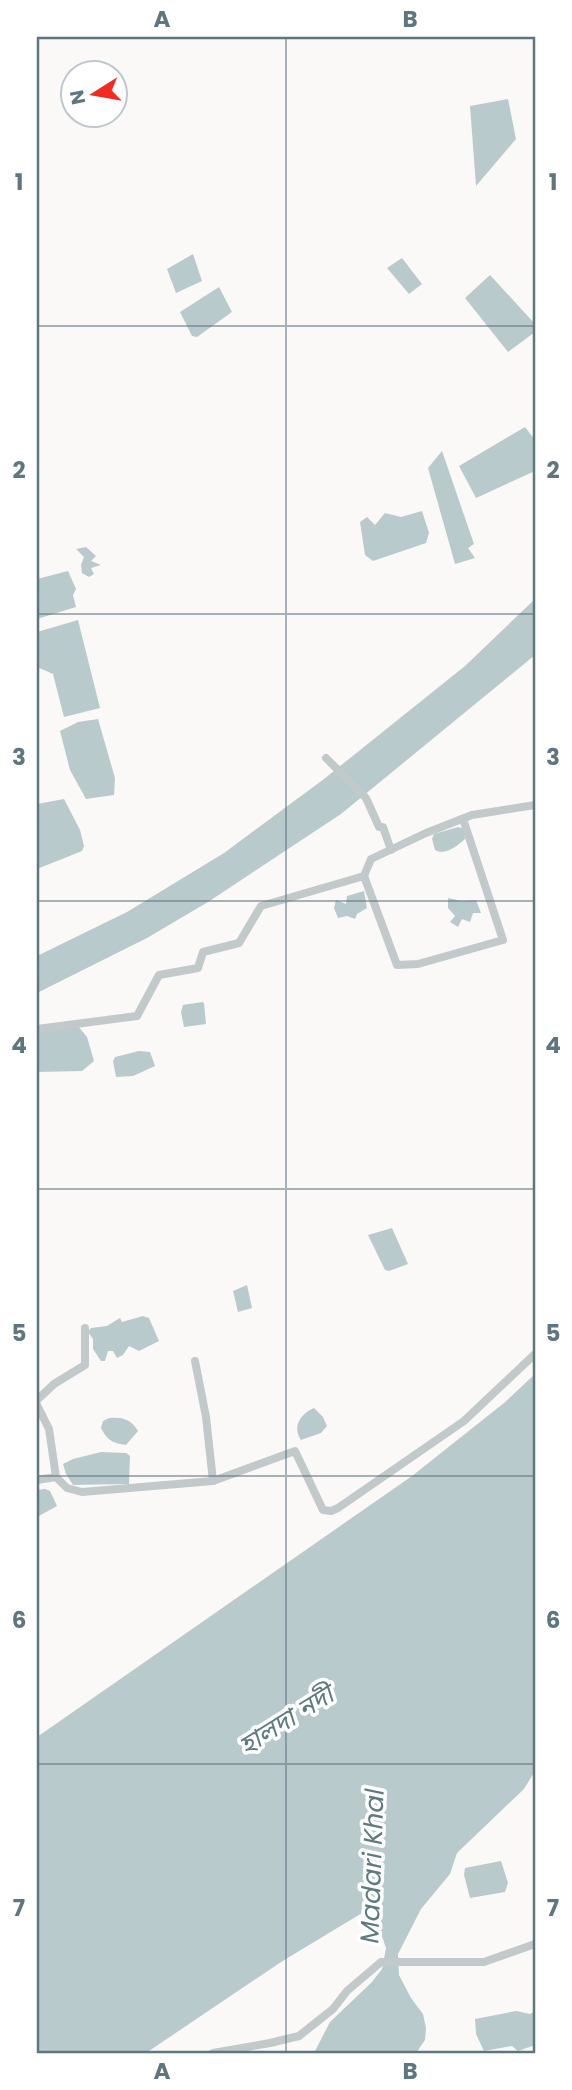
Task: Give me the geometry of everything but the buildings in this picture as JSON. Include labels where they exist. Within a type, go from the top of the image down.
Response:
[{"type":"street","points":[[327,758],[366,798],[379,827],[383,827],[391,850]]},
{"type":"street","points":[[463,819],[503,940],[418,964],[397,965],[364,876],[371,859],[472,815],[535,806]]},
{"type":"street","points":[[37,1029],[137,1016],[159,975],[198,968],[203,952],[239,943],[261,906],[364,876]]},
{"type":"street","points":[[85,1328],[86,1365],[54,1384],[37,1402],[49,1429],[56,1476],[67,1488],[82,1492],[213,1481],[295,1451],[323,1510],[331,1511],[464,1422],[535,1354]]},
{"type":"street","points":[[195,1361],[206,1417],[213,1481]]},
{"type":"street","points":[[37,1480],[56,1476]]},
{"type":"street","points":[[213,2053],[299,2036],[333,2009],[347,1992],[381,1962],[484,1962],[535,1944]]},
{"type":"water","points":[[508,99],[516,139],[476,186],[470,106]]},
{"type":"water","points":[[193,254],[202,281],[176,293],[167,269]]},
{"type":"water","points":[[402,258],[422,284],[409,294],[387,268]]},
{"type":"water","points":[[490,275],[535,324],[535,332],[508,352],[465,298]]},
{"type":"water","points":[[219,287],[232,312],[197,337],[192,336],[180,312]]},
{"type":"water","points":[[525,427],[535,440],[535,471],[476,498],[459,466]]},
{"type":"water","points":[[442,451],[474,544],[468,548],[475,558],[455,564],[428,468]]},
{"type":"water","points":[[422,511],[429,533],[426,543],[373,561],[365,555],[360,522],[367,517],[375,525],[385,513],[401,517]]},
{"type":"water","points":[[86,547],[96,556],[91,561],[101,565],[91,568],[94,574],[89,577],[82,573],[84,557],[76,549]]},
{"type":"water","points":[[68,571],[76,589],[73,595],[76,607],[37,619],[37,579]]},
{"type":"water","points":[[535,599],[535,655],[341,814],[208,902],[147,938],[37,993],[37,956],[127,912],[224,853],[324,779],[465,666]]},
{"type":"water","points":[[78,620],[100,708],[64,717],[53,674],[37,667],[37,632]]},
{"type":"water","points":[[98,719],[115,778],[114,795],[86,799],[70,770],[60,731],[78,722]]},
{"type":"water","points":[[64,799],[80,830],[84,846],[82,851],[37,869],[37,804]]},
{"type":"water","points":[[458,827],[464,829],[465,839],[447,851],[435,850],[432,839],[434,834]]},
{"type":"water","points":[[364,891],[367,908],[357,914],[355,919],[347,916],[338,918],[334,908],[336,900],[346,904],[347,896]]},
{"type":"water","points":[[448,898],[476,900],[481,913],[473,913],[470,922],[462,919],[458,927],[450,922],[455,916],[448,908]]},
{"type":"water","points":[[202,1002],[206,1024],[184,1027],[181,1012],[183,1005]]},
{"type":"water","points":[[78,1026],[87,1037],[94,1061],[82,1071],[37,1072],[37,1032]]},
{"type":"water","points":[[139,1051],[150,1052],[155,1066],[133,1076],[116,1077],[113,1061],[115,1057]]},
{"type":"water","points":[[392,1228],[408,1264],[389,1271],[385,1270],[368,1235]]},
{"type":"water","points":[[247,1285],[252,1308],[238,1312],[233,1291]]},
{"type":"water","points":[[143,1316],[149,1318],[159,1341],[139,1351],[129,1346],[123,1355],[117,1358],[113,1351],[108,1351],[105,1361],[101,1361],[93,1349],[93,1339],[88,1332],[91,1328],[107,1326],[120,1318],[122,1322]]},
{"type":"water","points":[[535,1374],[535,1771],[524,1789],[457,1853],[450,1874],[421,1909],[398,1954],[399,1975],[423,2014],[426,2028],[425,2040],[416,2053],[314,2053],[330,2022],[382,1969],[386,1948],[372,1907],[281,1962],[146,2053],[37,2053],[37,1737],[412,1476],[504,1403]]},
{"type":"water","points":[[314,1408],[327,1426],[321,1433],[301,1440],[297,1430],[299,1421]]},
{"type":"water","points":[[109,1418],[126,1420],[138,1431],[126,1445],[110,1440],[103,1432],[103,1421]]},
{"type":"water","points":[[101,1452],[126,1453],[130,1456],[129,1484],[73,1485],[63,1464]]},
{"type":"water","points":[[37,1490],[50,1491],[57,1506],[37,1517]]},
{"type":"water","points":[[501,1861],[508,1883],[505,1892],[470,1898],[464,1875],[465,1868]]},
{"type":"water","points":[[516,2011],[530,2014],[535,2011],[535,2045],[518,2051],[512,2046],[484,2051],[476,2034],[475,2019]]},
{"type":"water label","name":"হালদা নদী","points":[[286,1720]]},
{"type":"water label","name":"Madari Khal","points":[[372,1866]]}]
